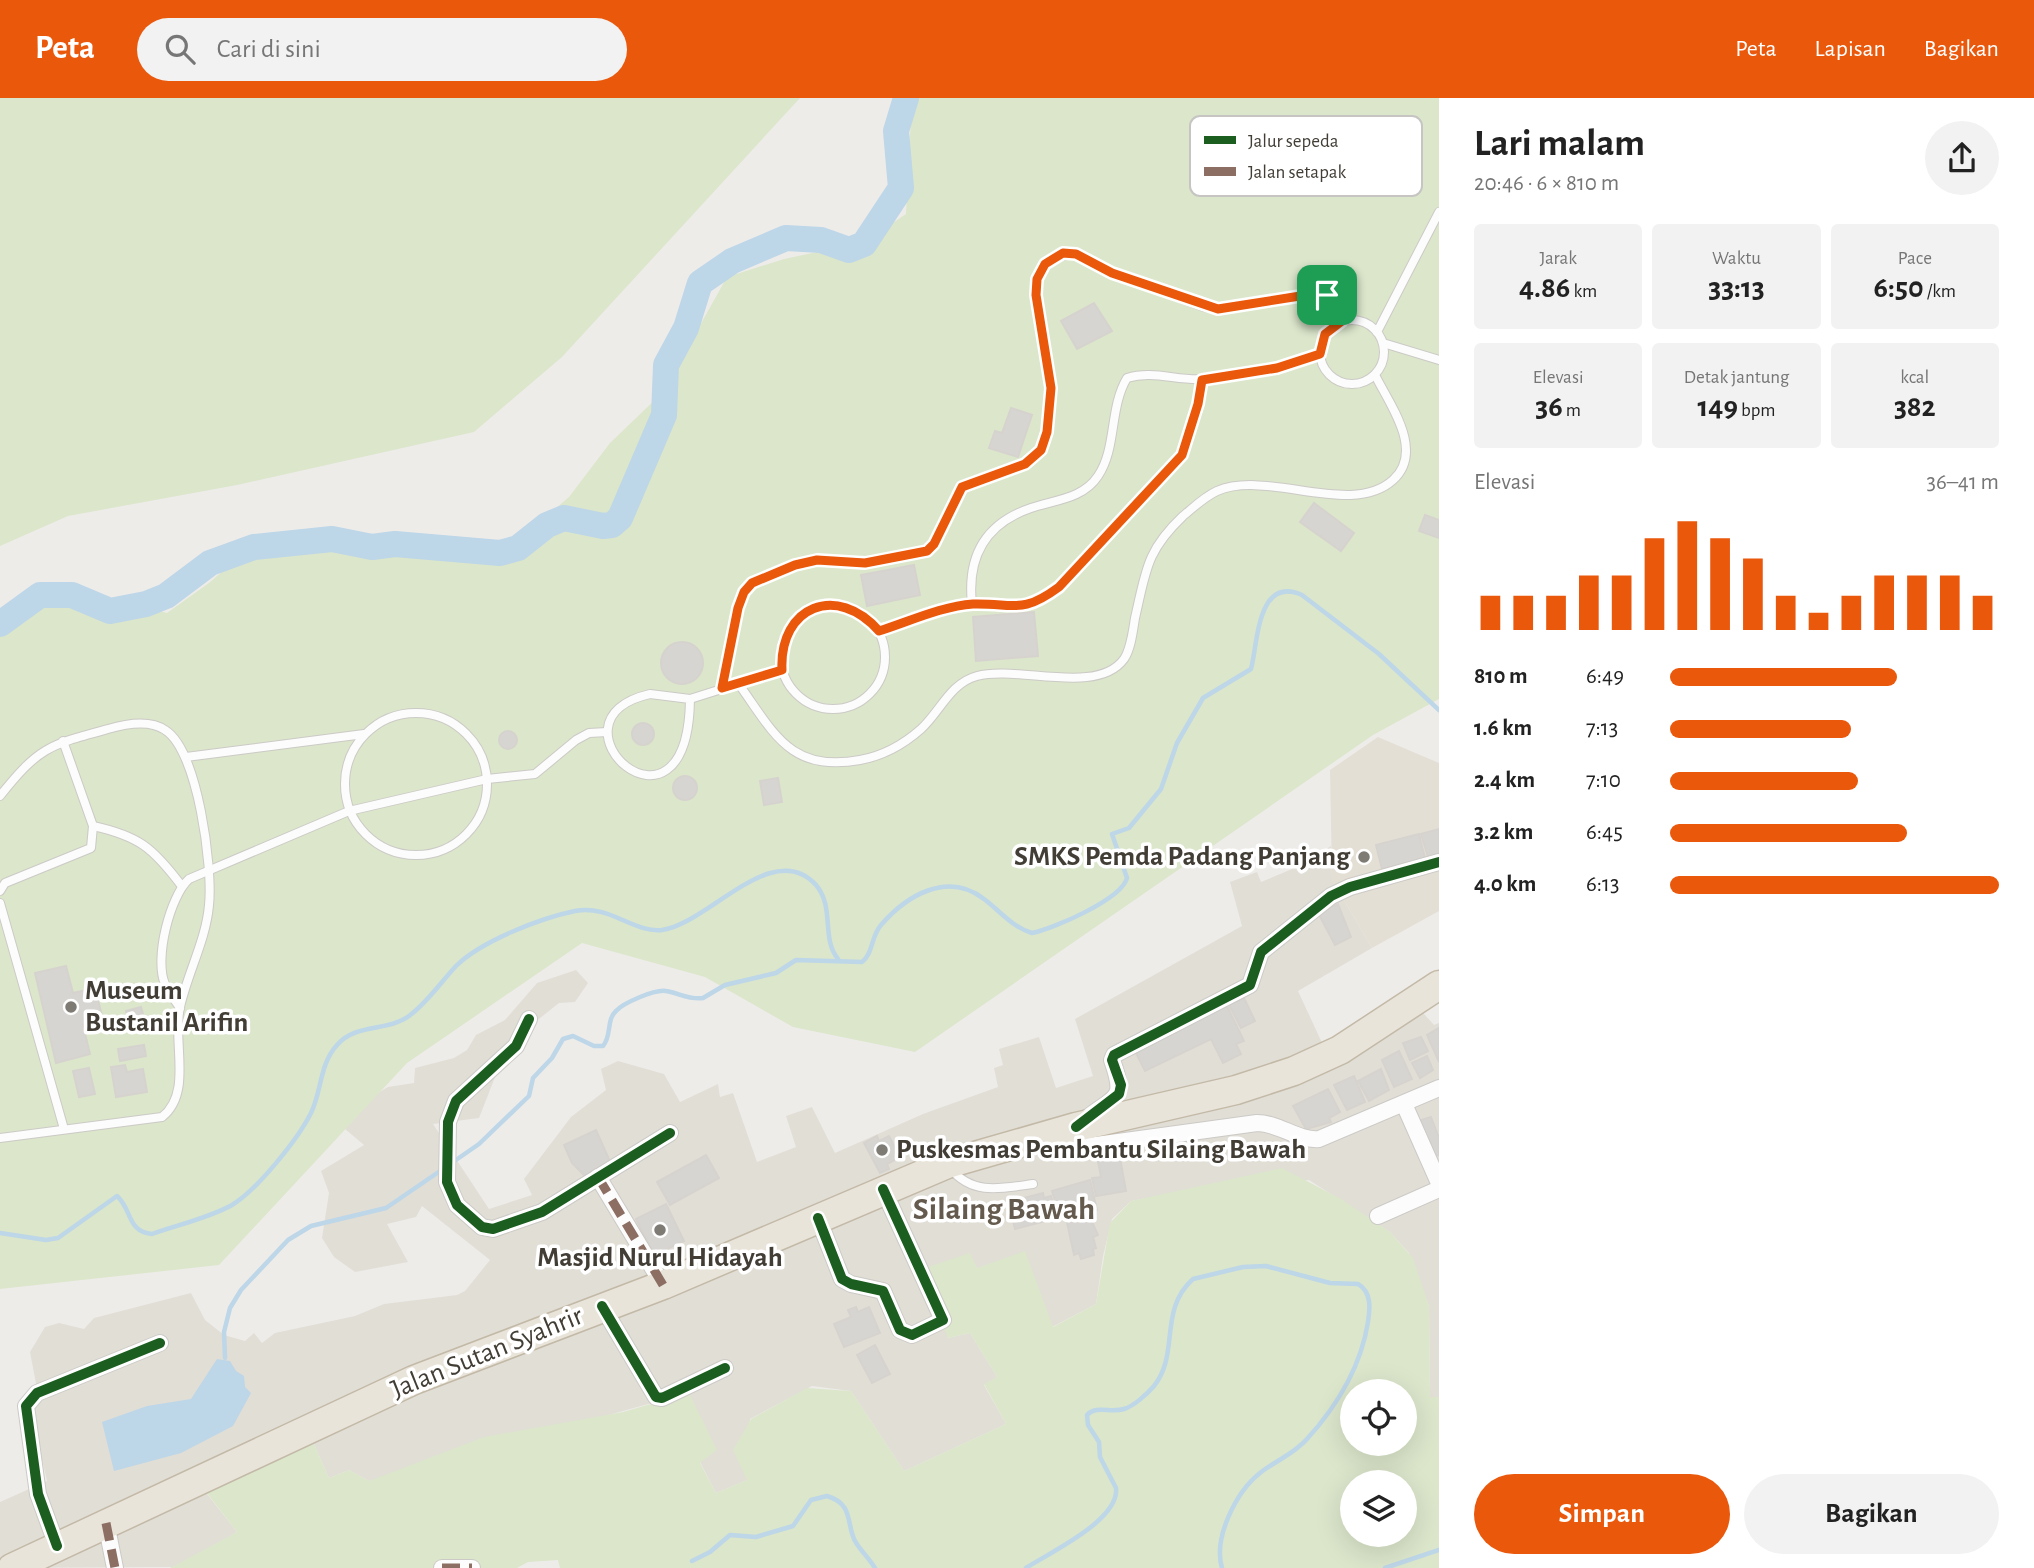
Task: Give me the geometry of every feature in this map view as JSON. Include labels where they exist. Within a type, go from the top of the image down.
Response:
[{"type":"highway","name":"Jalan Sutan Syahrir","points":[[12,1568],[414,1380],[663,1285],[947,1164],[1063,1131],[1236,1090],[1294,1071],[1340,1050],[1439,985]]},
{"type":"street","points":[[1439,862],[1350,887],[1316,906],[1261,952],[1250,985],[1114,1055],[1112,1060],[1121,1085],[1119,1094],[1063,1131],[1089,1146],[1257,1123],[1278,1125],[1305,1138],[1319,1139],[1439,1087]]},
{"type":"street","points":[[529,1019],[516,1046],[456,1101],[448,1122],[447,1182],[457,1205],[482,1227],[493,1229],[542,1212],[670,1133]]},
{"type":"street","points":[[1404,1104],[1439,1183]]},
{"type":"street","points":[[598,1177],[663,1285]]},
{"type":"street","points":[[818,1218],[842,1279],[851,1284],[883,1291],[900,1330],[912,1335],[943,1320],[883,1189]]},
{"type":"street","points":[[1378,1216],[1439,1189]]},
{"type":"street","points":[[602,1307],[656,1397],[662,1398],[725,1368]]},
{"type":"street","points":[[57,1546],[38,1494],[26,1406],[37,1393],[160,1343]]},
{"type":"street","points":[[106,1523],[115,1568]]},
{"type":"street","points":[[442,1568],[472,1568]]},
{"type":"lane","points":[[1377,332],[1439,212]]},
{"type":"lane","points":[[722,688],[738,608],[744,592],[752,583],[795,565],[817,560],[865,563],[927,551],[934,544],[962,487],[1025,464],[1041,450],[1047,432],[1051,388],[1036,295],[1037,279],[1045,264],[1053,257],[1076,254],[1112,273],[1218,309],[1319,293],[1333,300],[1342,321]]},
{"type":"lane","points":[[1355,320],[1377,332],[1385,354],[1376,375],[1353,384],[1330,376],[1320,354],[1325,334],[1342,321],[1355,320]]},
{"type":"lane","points":[[1383,343],[1439,360]]},
{"type":"lane","points":[[972,604],[972,564],[982,543],[994,530],[1028,509],[1070,498],[1098,477],[1105,462],[1116,404],[1127,378],[1139,374],[1202,380],[1277,368],[1320,354]]},
{"type":"lane","points":[[738,682],[780,740],[806,759],[834,764],[872,757],[903,743],[922,728],[955,688],[974,676],[995,672],[1091,677],[1111,671],[1125,658],[1154,548],[1197,503],[1219,491],[1239,486],[1359,495],[1393,480],[1405,464],[1408,448],[1376,375]]},
{"type":"lane","points":[[879,631],[972,604],[1022,607],[1039,602],[1059,587],[1182,455],[1198,404],[1202,380]]},
{"type":"lane","points":[[823,605],[845,605],[865,615],[879,631],[885,647],[885,665],[879,682],[868,696],[853,705],[835,709],[818,707],[802,699],[789,686],[782,670],[781,648],[788,628],[803,613],[823,605]]},
{"type":"lane","points":[[690,699],[687,735],[682,754],[673,768],[656,774],[638,773],[622,764],[611,750],[607,732],[611,716],[637,697],[650,694],[690,699],[782,670]]},
{"type":"lane","points":[[413,713],[440,717],[464,731],[480,753],[487,779],[485,804],[474,827],[455,844],[432,854],[407,855],[382,848],[362,832],[349,811],[344,784],[349,757],[364,734],[386,719],[413,713]]},
{"type":"lane","points":[[0,796],[40,752],[63,741],[128,723],[164,729],[176,739],[186,757],[202,824],[209,903],[205,930],[180,1008],[177,1100],[172,1110],[162,1117],[0,1138]]},
{"type":"lane","points":[[180,1008],[164,983],[161,957],[174,898],[181,885],[208,869],[349,811],[487,779],[534,774],[576,740],[589,733],[607,732]]},
{"type":"lane","points":[[186,757],[364,734]]},
{"type":"lane","points":[[0,891],[5,883],[91,848],[93,826],[63,741]]},
{"type":"lane","points":[[93,826],[125,833],[142,842],[158,855],[181,885]]},
{"type":"lane","points":[[0,903],[64,1129]]},
{"type":"lane","points":[[947,1164],[957,1177],[976,1188],[995,1189],[1033,1184]]},
{"type":"shaded area","points":[[1378,737],[1439,763],[1439,911],[1372,948],[1332,880],[1330,770]]},
{"type":"shaded area","points":[[1331,846],[1332,880],[1372,948],[1298,991],[1330,1060],[1416,1005],[1434,1025],[1439,1023],[1439,1397],[1430,1397],[1429,1306],[1409,1253],[1390,1232],[1309,1180],[1183,1191],[1131,1201],[1112,1219],[1096,1304],[1052,1327],[977,1268],[969,1253],[948,1338],[970,1333],[997,1377],[984,1385],[1006,1424],[904,1471],[851,1391],[812,1386],[750,1419],[747,1480],[716,1493],[700,1462],[688,1393],[369,1481],[349,1470],[329,1478],[310,1435],[200,1485],[237,1532],[176,1567],[0,1568],[0,1502],[47,1481],[27,1395],[37,1389],[30,1352],[45,1327],[59,1323],[84,1329],[94,1318],[191,1293],[205,1320],[224,1335],[245,1341],[254,1333],[262,1343],[275,1333],[355,1316],[384,1304],[457,1295],[465,1291],[490,1260],[422,1206],[416,1217],[387,1224],[408,1262],[355,1272],[334,1257],[322,1238],[329,1193],[321,1171],[364,1145],[345,1129],[351,1109],[388,1087],[414,1083],[415,1068],[454,1058],[467,1050],[476,1035],[505,1020],[537,983],[576,970],[588,983],[575,1002],[559,1003],[520,1034],[497,1072],[479,1118],[433,1124],[489,1209],[532,1195],[524,1179],[571,1117],[606,1090],[601,1069],[618,1061],[664,1074],[680,1102],[718,1084],[720,1097],[733,1093],[757,1162],[796,1147],[786,1116],[812,1107],[835,1153],[923,1114],[998,1087],[994,1068],[1003,1065],[999,1049],[1039,1037],[1056,1088],[1093,1076],[1075,1019],[1242,926],[1230,882],[1257,872],[1261,882],[1304,864]]},
{"type":"green space","points":[[0,98],[800,98],[562,357],[474,432],[237,485],[68,516],[0,546]]},
{"type":"green space","points":[[912,98],[1439,98],[1439,699],[1373,735],[915,1052],[793,1027],[705,977],[582,943],[407,1063],[219,1265],[0,1289],[0,634],[3,629],[35,600],[61,593],[107,598],[167,613],[209,583],[248,549],[300,540],[386,545],[457,561],[507,550],[569,497],[610,443],[662,393],[727,277],[784,259],[865,242],[906,214]]},
{"type":"green space","points":[[1282,1168],[1341,1199],[1390,1232],[1413,1258],[1429,1306],[1430,1397],[1439,1397],[1439,1568],[560,1568],[558,1560],[528,1562],[517,1568],[170,1568],[237,1532],[200,1484],[310,1435],[329,1478],[349,1470],[369,1481],[484,1437],[623,1412],[689,1393],[717,1450],[700,1463],[716,1493],[747,1480],[733,1450],[751,1419],[807,1388],[851,1391],[904,1471],[1006,1424],[984,1384],[997,1377],[970,1333],[948,1338],[919,1270],[970,1253],[977,1268],[1025,1251],[1053,1327],[1096,1304],[1110,1223],[1131,1201]]},
{"type":"water","points":[[217,1359],[230,1361],[236,1371],[244,1376],[245,1387],[251,1393],[233,1426],[181,1453],[114,1471],[102,1422],[147,1406],[191,1399]]},
{"type":"building","points":[[1094,303],[1112,331],[1077,349],[1061,321]]},
{"type":"building","points":[[1011,408],[1032,415],[1018,457],[989,448],[995,431],[1002,433]]},
{"type":"building","points":[[1314,503],[1354,533],[1341,551],[1300,522]]},
{"type":"building","points":[[1425,515],[1439,520],[1439,538],[1419,531]]},
{"type":"building","points":[[914,565],[920,595],[867,606],[861,575]]},
{"type":"building","points":[[1034,612],[1038,656],[976,661],[973,617]]},
{"type":"building","points":[[682,642],[697,648],[703,663],[697,678],[682,684],[667,678],[661,663],[667,648]]},
{"type":"building","points":[[639,723],[647,723],[654,730],[654,738],[647,745],[639,745],[632,738],[632,730]]},
{"type":"building","points":[[508,731],[514,734],[517,740],[514,746],[508,749],[502,746],[499,740],[502,734]]},
{"type":"building","points":[[685,776],[696,783],[697,788],[690,799],[685,800],[674,793],[673,788],[680,777]]},
{"type":"building","points":[[778,778],[782,802],[764,805],[760,781]]},
{"type":"building","points":[[1439,829],[1439,854],[1428,857],[1421,834]]},
{"type":"building","points":[[1419,834],[1425,858],[1382,869],[1376,845]]},
{"type":"building","points":[[1338,904],[1351,937],[1335,945],[1318,913]]},
{"type":"building","name":"Museum Bustanil Arifin","points":[[66,966],[73,993],[95,988],[103,1020],[83,1025],[90,1054],[56,1063],[35,973]]},
{"type":"building","points":[[1244,998],[1255,1021],[1241,1028],[1229,1005]]},
{"type":"building","points":[[1227,1006],[1244,1041],[1236,1044],[1241,1054],[1223,1063],[1211,1039],[1145,1071],[1135,1051]]},
{"type":"building","points":[[141,1007],[147,1028],[132,1032],[126,1011]]},
{"type":"building","points":[[1439,1028],[1439,1062],[1427,1035]]},
{"type":"building","points":[[1421,1037],[1428,1051],[1410,1060],[1403,1043]]},
{"type":"building","points":[[144,1045],[146,1056],[120,1061],[118,1049]]},
{"type":"building","points":[[1399,1051],[1412,1079],[1394,1087],[1382,1060]]},
{"type":"building","points":[[1427,1056],[1433,1070],[1420,1078],[1412,1063]]},
{"type":"building","points":[[125,1065],[127,1072],[143,1069],[147,1092],[116,1097],[111,1067]]},
{"type":"building","points":[[89,1068],[95,1094],[79,1097],[73,1071]]},
{"type":"building","points":[[1381,1069],[1389,1090],[1369,1101],[1358,1081]]},
{"type":"building","points":[[1354,1076],[1365,1102],[1347,1110],[1334,1085]]},
{"type":"building","points":[[1328,1089],[1340,1112],[1329,1118],[1331,1122],[1306,1129],[1293,1106]]},
{"type":"building","points":[[1431,1117],[1439,1138],[1439,1155],[1429,1159],[1415,1122]]},
{"type":"building","points":[[596,1130],[612,1166],[586,1177],[572,1163],[564,1145]]},
{"type":"building","name":"Puskesmas Pembantu Silaing Bawah","points":[[877,1136],[879,1141],[889,1136],[900,1157],[887,1164],[889,1169],[880,1173],[864,1143]]},
{"type":"building","points":[[1119,1152],[1126,1191],[1096,1196],[1092,1178],[1101,1177],[1097,1156]]},
{"type":"building","points":[[706,1155],[719,1178],[670,1205],[657,1182]]},
{"type":"building","points":[[1090,1180],[1097,1210],[1090,1212],[1088,1205],[1059,1214],[1052,1191]]},
{"type":"building","points":[[1043,1193],[1044,1198],[1051,1196],[1057,1218],[1015,1229],[1008,1202]]},
{"type":"building","name":"Masjid Nurul Hidayah","points":[[666,1204],[684,1241],[654,1255],[636,1219]]},
{"type":"building","points":[[1088,1213],[1098,1235],[1093,1237],[1096,1248],[1093,1249],[1094,1255],[1081,1259],[1079,1253],[1074,1255],[1066,1218],[1078,1215],[1080,1218]]},
{"type":"building","points":[[856,1307],[858,1312],[869,1307],[880,1333],[844,1347],[834,1324],[851,1317],[848,1310]]},
{"type":"building","points":[[875,1345],[890,1374],[872,1383],[857,1355]]},
{"type":"waterway","points":[[0,624],[40,595],[72,595],[110,611],[146,604],[166,596],[210,563],[254,547],[332,539],[372,547],[395,544],[500,553],[518,548],[547,525],[564,518],[603,526],[612,525],[620,518],[664,415],[666,365],[686,328],[700,283],[732,261],[786,238],[821,240],[849,250],[864,244],[901,188],[896,131],[906,98]]},
{"type":"waterway","points":[[453,1162],[479,1144],[529,1096],[533,1078],[552,1058],[563,1039],[573,1036],[594,1046],[603,1046],[613,1015],[625,1004],[640,997],[666,991],[703,998],[725,985],[776,973],[796,960],[862,962],[866,959],[878,929],[891,914],[916,896],[942,887],[970,891],[984,899],[1012,923],[1032,933],[1055,926],[1100,904],[1113,895],[1127,878],[1112,834],[1129,828],[1161,789],[1177,743],[1203,698],[1251,669],[1262,615],[1276,594],[1287,591],[1302,595],[1379,654],[1439,710]]},
{"type":"waterway","points":[[0,1233],[46,1240],[58,1238],[117,1196],[134,1225],[152,1234],[203,1218],[232,1205],[265,1176],[305,1124],[315,1105],[327,1061],[337,1045],[353,1033],[391,1024],[409,1016],[467,957],[496,939],[546,919],[575,911],[599,911],[641,927],[662,930],[699,914],[740,887],[761,877],[780,871],[799,873],[816,885],[822,894],[830,942],[838,959]]},
{"type":"waterway","points":[[225,1358],[224,1332],[230,1308],[241,1290],[288,1240],[311,1226],[386,1208],[443,1169]]},
{"type":"waterway","points":[[1026,1568],[1081,1534],[1107,1512],[1114,1500],[1116,1488],[1100,1457],[1099,1442],[1088,1425],[1087,1415],[1095,1410],[1119,1410],[1128,1407],[1154,1386],[1166,1360],[1176,1304],[1182,1291],[1193,1279],[1243,1267],[1266,1266],[1330,1283],[1358,1284],[1368,1296],[1369,1312],[1365,1338],[1354,1370],[1338,1399],[1307,1439],[1260,1473],[1235,1503],[1221,1543],[1222,1568]]},
{"type":"waterway","points":[[692,1561],[710,1552],[730,1535],[756,1537],[793,1526],[811,1500],[827,1496],[842,1504],[855,1541],[875,1568]]},
{"type":"waterway","points":[[1385,1568],[1439,1550]]},
{"type":"marked path","points":[[598,1177],[663,1285]]},
{"type":"marked path","points":[[106,1523],[115,1568]]},
{"type":"marked path","points":[[442,1568],[472,1568]]},
{"type":"cycle path","points":[[1076,1127],[1119,1094],[1121,1085],[1112,1060],[1114,1055],[1250,985],[1261,952],[1331,896],[1350,887],[1439,862]]},
{"type":"cycle path","points":[[529,1019],[516,1046],[456,1101],[448,1122],[447,1182],[457,1205],[482,1227],[493,1229],[542,1212],[670,1133]]},
{"type":"cycle path","points":[[818,1218],[842,1279],[851,1284],[883,1291],[900,1330],[912,1335],[943,1320],[883,1189]]},
{"type":"cycle path","points":[[602,1306],[656,1397],[662,1398],[725,1368]]},
{"type":"cycle path","points":[[57,1546],[38,1494],[26,1406],[37,1393],[160,1343]]},
{"type":"place","name":"SMKS Pemda Padang Panjang","points":[[1364,857]]},
{"type":"place","name":"Museum Bustanil Arifin","points":[[71,1007]]},
{"type":"place","name":"Puskesmas Pembantu Silaing Bawah","points":[[882,1150]]},
{"type":"place","name":"Masjid Nurul Hidayah","points":[[660,1230]]},
{"type":"district","name":"Silaing Bawah","points":[[1004,1209]]},
{"type":"route","points":[[1063,253],[1076,254],[1112,273],[1203,307],[1245,307],[1309,293],[1327,295],[1333,300],[1342,321],[1325,334],[1320,354],[1277,368],[1202,380],[1198,404],[1182,455],[1059,587],[1039,602],[1022,607],[972,604],[879,631],[865,615],[845,605],[823,605],[803,613],[788,628],[781,648],[782,670],[722,688],[738,608],[744,592],[752,583],[795,565],[817,560],[865,563],[927,551],[934,544],[954,498],[962,487],[973,480],[1025,464],[1035,458],[1047,432],[1051,388],[1036,295],[1037,279],[1045,264],[1053,257],[1063,253]]}]
